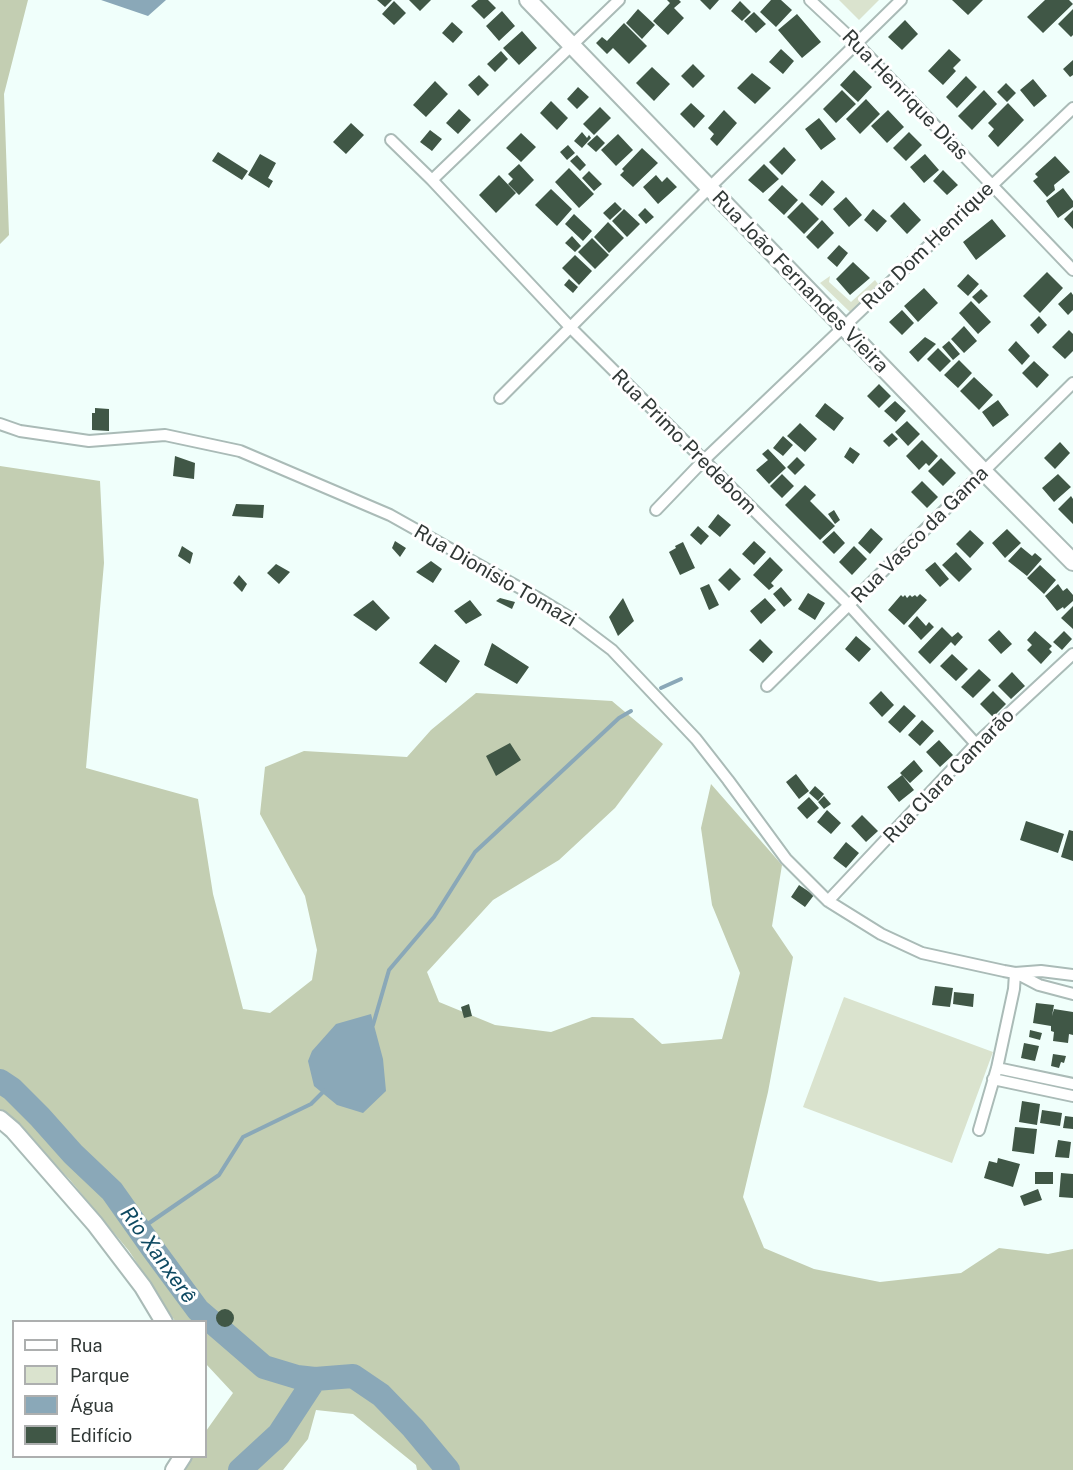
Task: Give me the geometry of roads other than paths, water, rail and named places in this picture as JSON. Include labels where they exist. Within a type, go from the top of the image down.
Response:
[{"type":"street","name":"Rua João Fernandes Vieira","points":[[528,0],[1073,562]]},
{"type":"street","points":[[432,180],[619,0]]},
{"type":"street","name":"Rua Henrique Dias","points":[[810,0],[857,44],[1073,270]]},
{"type":"street","points":[[500,398],[709,188],[901,0]]},
{"type":"street","name":"Rua Dom Henrique","points":[[656,510],[703,461],[1073,108]]},
{"type":"street","name":"Rua Primo Predebom","points":[[391,140],[432,180],[571,328],[849,606],[976,744]]},
{"type":"street","name":"Rua Vasco da Gama","points":[[767,686],[1073,383]]},
{"type":"street","name":"Rua Dionísio Tomazi","points":[[0,424],[20,431],[89,441],[165,435],[240,451],[390,515],[536,597],[567,616],[612,650],[696,739],[786,859],[828,901],[881,934],[922,954],[1015,973],[1039,985],[1073,994]]},
{"type":"street","name":"Rua Clara Camarão","points":[[828,901],[976,744],[1073,654]]},
{"type":"street","name":"Rua Dionísio Tomazi","points":[[1015,973],[1041,971],[1073,975]]},
{"type":"street","points":[[979,1130],[995,1073],[1014,989],[1015,973]]},
{"type":"street","points":[[995,1073],[1073,1084]]},
{"type":"street","points":[[995,1073],[1073,1096]]},
{"type":"street","points":[[0,1119],[21,1138],[95,1224],[143,1287],[163,1320]]},
{"type":"water","points":[[101,0],[166,0],[148,16]]},
{"type":"water","points":[[371,1014],[383,1059],[386,1091],[363,1113],[337,1105],[314,1086],[308,1061],[312,1051],[336,1024]]},
{"type":"waterway","points":[[661,688],[681,679]]},
{"type":"waterway","points":[[373,1025],[389,970],[434,917],[475,852],[619,718],[631,711]]},
{"type":"waterway","name":"Rio Xanxerê","points":[[0,1081],[12,1089],[73,1154],[112,1191],[198,1310],[264,1367],[297,1377],[315,1379],[353,1376],[381,1395],[413,1428],[448,1470]]},
{"type":"waterway","points":[[139,1230],[219,1175],[243,1137],[311,1104],[325,1090]]},
{"type":"waterway","points":[[240,1470],[279,1434],[315,1379]]}]
